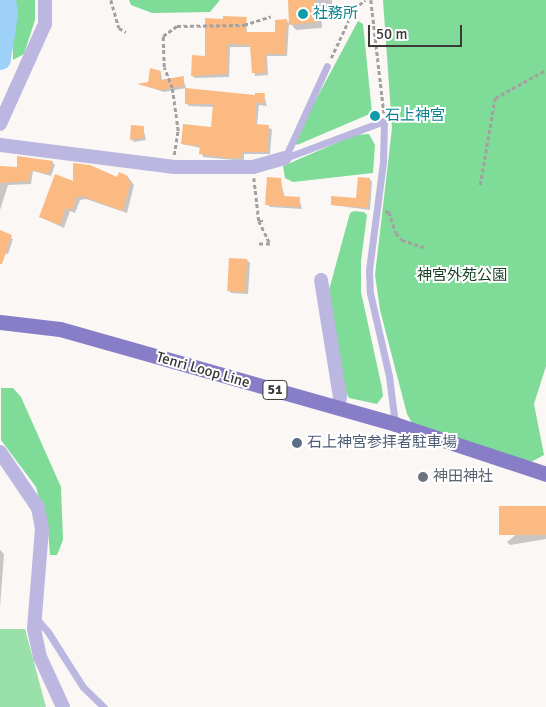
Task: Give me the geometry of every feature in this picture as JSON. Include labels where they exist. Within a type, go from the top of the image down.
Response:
[{"type":"main road","name":"Tenri Loop Line","points":[[0,322],[60,329],[395,424],[546,474]]},
{"type":"street","points":[[0,124],[45,24],[45,0]]},
{"type":"street","points":[[0,145],[175,167],[253,167],[285,158]]},
{"type":"street","points":[[321,280],[340,396],[338,408]]},
{"type":"street","points":[[0,452],[38,508],[42,529],[34,622],[40,657],[55,696],[63,707]]},
{"type":"lane","points":[[285,158],[326,66]]},
{"type":"lane","points":[[285,158],[366,126],[384,121],[377,203],[371,245],[370,293],[389,376],[395,424]]},
{"type":"lane","points":[[34,622],[40,623],[48,632],[83,687],[104,707]]},
{"type":"path","points":[[111,0],[119,28],[126,32]]},
{"type":"path","points":[[326,66],[354,9],[365,0]]},
{"type":"path","points":[[371,0],[384,121]]},
{"type":"path","points":[[175,167],[178,131],[172,88],[164,68],[163,36],[177,26],[244,25],[271,16]]},
{"type":"path","points":[[480,185],[495,98],[546,70]]},
{"type":"path","points":[[253,167],[259,221],[270,244],[259,244]]},
{"type":"path","points":[[377,203],[390,212],[396,233],[402,240],[424,247]]},
{"type":"path","points":[[259,221],[265,221]]},
{"type":"green space","points":[[13,0],[35,0],[35,20],[24,54],[13,60]]},
{"type":"green space","points":[[129,0],[220,0],[210,12],[152,13],[131,5]]},
{"type":"green space","name":"神宮外苑公園","points":[[383,0],[546,0],[546,366],[534,404],[544,455],[531,462],[413,425],[407,414],[380,310],[375,275],[392,128]]},
{"type":"green space","points":[[358,21],[363,24],[372,113],[297,145],[295,142],[311,109]]},
{"type":"green space","points":[[369,134],[375,145],[373,173],[293,182],[285,178],[283,166],[355,135]]},
{"type":"green space","points":[[354,211],[364,212],[367,215],[361,261],[361,292],[382,388],[383,396],[377,404],[349,398],[345,391],[329,290],[350,213]]},
{"type":"green space","points":[[1,388],[13,388],[21,397],[61,487],[63,540],[57,555],[50,555],[48,530],[36,487],[1,440]]},
{"type":"green space","points":[[0,629],[25,629],[46,707],[0,707]]},
{"type":"building","name":"社務所","points":[[288,0],[315,0],[317,22],[289,25]]},
{"type":"building","points":[[223,16],[247,17],[245,32],[275,32],[275,20],[287,19],[285,54],[265,54],[266,73],[252,73],[250,45],[228,44],[227,74],[191,76],[192,55],[205,56],[205,18],[223,19]]},
{"type":"building","points":[[150,68],[161,71],[160,80],[184,76],[183,86],[161,90],[137,84],[148,82]]},
{"type":"building","points":[[185,88],[255,95],[255,93],[265,93],[264,103],[256,103],[255,124],[269,125],[267,152],[242,152],[241,158],[228,158],[199,154],[200,146],[181,144],[183,124],[211,127],[213,104],[185,104]]},
{"type":"building","points":[[131,125],[144,126],[143,138],[130,140]]},
{"type":"building","points":[[17,156],[53,161],[49,174],[31,170],[29,181],[0,183],[0,166],[17,167]]},
{"type":"building","points":[[73,163],[90,165],[117,177],[119,172],[128,176],[127,179],[131,181],[123,211],[81,196],[77,197],[72,210],[66,208],[60,225],[39,217],[55,174],[73,181]]},
{"type":"building","points":[[267,177],[281,178],[283,196],[300,197],[299,207],[265,205]]},
{"type":"building","points":[[358,177],[370,178],[368,208],[331,205],[331,196],[356,198]]},
{"type":"building","points":[[0,230],[12,235],[2,264],[0,264]]},
{"type":"building","points":[[229,258],[247,259],[245,292],[227,291]]},
{"type":"building","points":[[499,506],[546,506],[546,535],[499,535]]},
{"type":"waterway","points":[[0,59],[7,14],[5,0]]},
{"type":"place","name":"社務所","points":[[303,14]]},
{"type":"place","name":"石上神宮","points":[[375,116]]},
{"type":"place","name":"石上神宮参拝者駐車場","points":[[297,443]]},
{"type":"place","name":"神田神社","points":[[423,477]]}]
